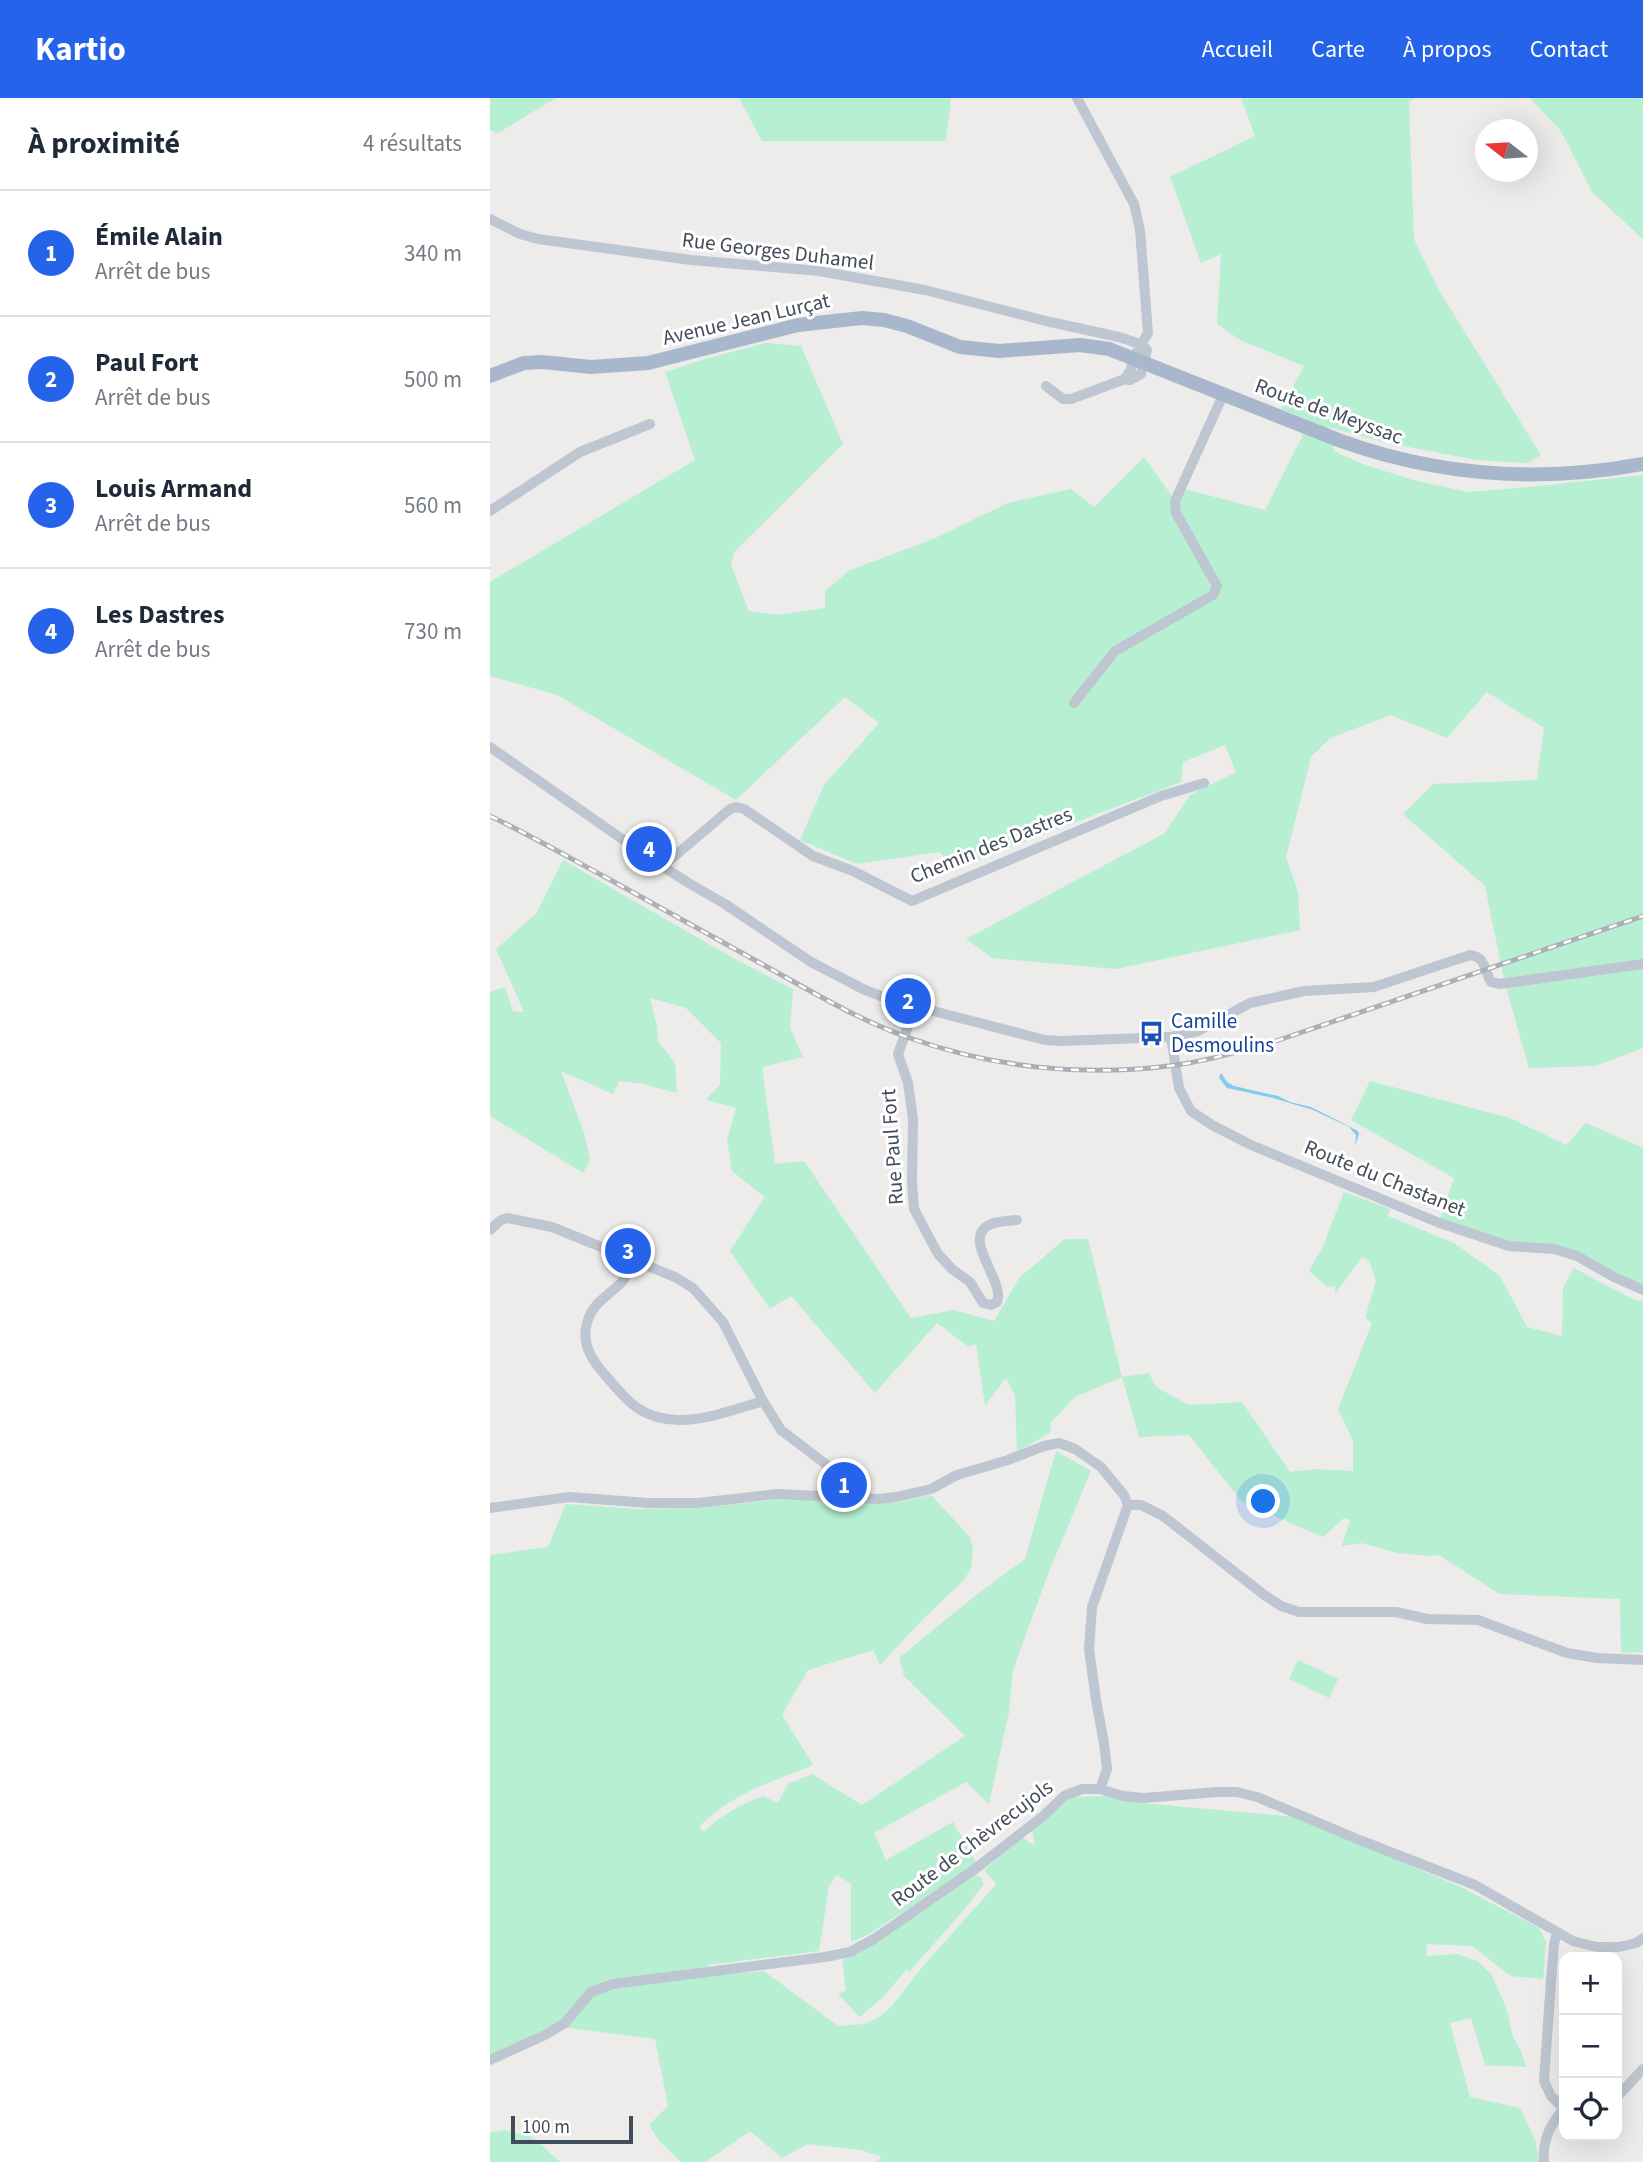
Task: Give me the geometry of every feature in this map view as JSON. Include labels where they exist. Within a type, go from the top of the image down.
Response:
[{"type":"main road","name":"Avenue Jean Lurçat","points":[[490,376],[524,363],[592,367],[648,363],[798,325],[862,318],[907,326],[960,347],[999,351],[1080,345],[1109,349],[1139,360]]},
{"type":"main road","name":"Route de Meyssac","points":[[1139,360],[1361,448],[1416,464],[1526,476],[1608,470],[1643,464]]},
{"type":"street","points":[[1046,386],[1063,399],[1125,379],[1139,360],[1149,333],[1140,230],[1134,204],[1077,98]]},
{"type":"street","name":"Rue Georges Duhamel","points":[[490,219],[520,234],[538,239],[691,260],[819,271],[925,290],[1143,345]]},
{"type":"street","points":[[1074,704],[1115,651],[1213,595],[1217,586],[1177,513],[1175,501],[1223,395]]},
{"type":"street","points":[[490,511],[580,452],[650,424]]},
{"type":"street","points":[[490,747],[663,866],[811,962],[865,990],[915,1007],[1045,1040],[1171,1037],[1198,1031],[1250,1003],[1304,991],[1374,987],[1469,955],[1477,956],[1491,982],[1500,984],[1643,964]]},
{"type":"street","name":"Chemin des Dastres","points":[[663,866],[719,818],[736,807],[744,809],[813,856],[853,871],[912,901],[1161,796],[1204,783]]},
{"type":"street","name":"Rue Paul Fort","points":[[915,1007],[898,1054],[908,1083],[913,1119],[914,1209],[938,1254],[970,1282],[983,1303],[991,1305],[997,1302],[1000,1295],[997,1283],[985,1262],[980,1236],[985,1227],[992,1223],[1017,1220]]},
{"type":"street","name":"Route du Chastanet","points":[[1171,1037],[1179,1088],[1191,1111],[1212,1125],[1251,1145],[1437,1222],[1509,1246],[1554,1249],[1577,1256],[1643,1290]]},
{"type":"street","points":[[490,1230],[501,1220],[514,1218],[552,1227],[675,1277],[693,1288],[723,1322],[763,1401],[781,1430],[832,1469],[837,1479],[836,1496]]},
{"type":"street","points":[[634,1260],[623,1280],[592,1310],[585,1337],[587,1349],[595,1363],[628,1401],[640,1411],[660,1418],[682,1420],[714,1416],[763,1401]]},
{"type":"street","points":[[490,1508],[569,1497],[648,1503],[698,1503],[778,1494],[879,1499],[931,1489],[957,1475],[1044,1446],[1059,1443],[1075,1449],[1101,1467],[1124,1495],[1128,1505],[1092,1607],[1089,1649],[1107,1769],[1100,1789]]},
{"type":"street","points":[[1128,1505],[1141,1505],[1163,1516],[1263,1594],[1281,1606],[1299,1612],[1396,1612],[1427,1619],[1478,1620],[1567,1653],[1597,1658],[1643,1660]]},
{"type":"street","name":"Route de Chèvrecujols","points":[[490,2060],[565,2023],[591,1992],[613,1984],[850,1952],[874,1940],[961,1880],[1042,1817],[1064,1796],[1082,1789],[1100,1789],[1123,1796],[1144,1798],[1217,1792],[1257,1797],[1475,1885],[1573,1941],[1597,1947],[1619,1947],[1636,1943],[1643,1938]]},
{"type":"street","points":[[1558,1933],[1550,1995],[1544,2081],[1550,2096],[1559,2104]]},
{"type":"street","points":[[1622,2092],[1643,2069]]},
{"type":"street","points":[[1544,2162],[1545,2137],[1559,2116]]},
{"type":"green space","points":[[490,98],[556,98],[498,133],[490,130]]},
{"type":"green space","points":[[739,98],[951,98],[946,141],[762,141]]},
{"type":"green space","points":[[1241,98],[1415,98],[1409,102],[1414,239],[1438,289],[1541,455],[1528,463],[1476,460],[1383,442],[1329,427],[1334,451],[1363,464],[1413,480],[1468,492],[1643,475],[1643,1048],[1595,1066],[1529,1068],[1504,980],[1485,886],[1403,814],[1433,784],[1537,780],[1544,728],[1487,692],[1447,738],[1391,715],[1330,738],[1311,757],[1286,857],[1298,892],[1300,930],[1116,969],[992,958],[966,939],[1165,833],[1190,795],[1236,772],[1225,745],[1183,762],[1181,782],[956,868],[939,852],[857,864],[800,840],[824,785],[879,723],[845,697],[736,800],[557,695],[490,676],[490,582],[695,460],[665,372],[766,343],[801,346],[843,444],[734,552],[731,565],[749,611],[777,615],[825,608],[825,591],[850,570],[931,540],[1008,503],[1071,489],[1094,507],[1144,457],[1179,506],[1184,489],[1265,510],[1308,420],[1281,409],[1304,366],[1242,341],[1217,324],[1221,254],[1201,263],[1170,177],[1255,136]]},
{"type":"green space","points":[[1530,98],[1643,98],[1643,239],[1592,192],[1561,131]]},
{"type":"green space","points":[[563,860],[733,958],[793,989],[790,1028],[803,1057],[762,1067],[775,1164],[804,1161],[911,1318],[953,1310],[994,1321],[1019,1278],[1065,1239],[1088,1239],[1122,1377],[1075,1397],[1051,1422],[1050,1433],[1017,1452],[1015,1395],[1006,1378],[985,1406],[976,1344],[969,1347],[937,1323],[875,1393],[791,1296],[770,1309],[730,1251],[765,1197],[732,1171],[727,1140],[736,1108],[706,1100],[720,1084],[721,1043],[686,1008],[650,998],[658,1041],[675,1063],[677,1093],[619,1081],[613,1094],[561,1071],[585,1136],[590,1160],[583,1173],[490,1116],[490,992],[505,987],[513,1011],[524,1012],[496,949],[536,914]]},
{"type":"green space","points":[[1370,1081],[1510,1118],[1566,1145],[1586,1123],[1643,1148],[1643,1287],[1577,1253],[1505,1241],[1440,1219],[1454,1178],[1351,1120]]},
{"type":"green space","points":[[1344,1192],[1390,1209],[1388,1216],[1454,1243],[1500,1276],[1527,1327],[1562,1336],[1563,1288],[1574,1268],[1634,1300],[1643,1301],[1643,1652],[1621,1653],[1620,1599],[1499,1594],[1439,1555],[1398,1553],[1361,1543],[1342,1546],[1350,1520],[1344,1518],[1323,1537],[1242,1502],[1189,1435],[1139,1437],[1122,1377],[1149,1373],[1156,1387],[1189,1405],[1242,1402],[1290,1472],[1315,1469],[1353,1471],[1353,1441],[1338,1409],[1372,1323],[1365,1318],[1376,1281],[1369,1260],[1362,1257],[1335,1294],[1335,1286],[1327,1287],[1309,1271],[1323,1246]]},
{"type":"green space","points":[[1056,1451],[1091,1471],[1048,1574],[1013,1670],[1009,1712],[989,1804],[966,1782],[874,1833],[886,1860],[953,1822],[976,1863],[867,1935],[851,1942],[851,1884],[837,1875],[829,1886],[819,1951],[707,1965],[707,1976],[764,1971],[838,2026],[865,2024],[891,2007],[923,1966],[992,1889],[996,1883],[984,1870],[1022,1837],[1035,1846],[1032,1829],[1069,1797],[1103,1796],[1142,1803],[1297,1817],[1463,1888],[1539,1928],[1546,1942],[1543,1979],[1511,1976],[1472,1946],[1426,1944],[1427,1956],[1457,1954],[1477,1961],[1491,1974],[1506,2007],[1513,2037],[1526,2067],[1485,2065],[1471,2018],[1450,2023],[1470,2097],[1520,2108],[1536,2142],[1539,2162],[876,2162],[882,2157],[861,2150],[808,2144],[782,2158],[750,2131],[705,2162],[681,2162],[660,2142],[649,2125],[668,2106],[655,2039],[552,2026],[490,2055],[490,1555],[548,1547],[566,1504],[639,1509],[699,1508],[785,1499],[895,1503],[931,1495],[970,1537],[973,1549],[971,1568],[964,1580],[880,1665],[873,1650],[808,1670],[782,1715],[813,1765],[738,1798],[699,1827],[704,1832],[732,1811],[763,1796],[778,1803],[788,1784],[812,1774],[862,1805],[965,1736],[904,1676],[899,1658],[1025,1559]]},
{"type":"green space","points":[[1298,1660],[1338,1679],[1329,1698],[1289,1679]]},
{"type":"green space","points":[[975,1874],[984,1884],[963,1911],[909,1972],[906,1970],[883,1997],[860,2017],[838,1994],[846,1990],[842,1960],[859,1953]]},
{"type":"green space","points":[[504,2130],[532,2137],[560,2162],[490,2162],[490,2133]]},
{"type":"water","points":[[1220,1074],[1234,1086],[1311,1107],[1358,1131],[1355,1146],[1356,1135],[1349,1127],[1313,1110],[1227,1088],[1219,1078]]},
{"type":"railway","points":[[490,816],[872,1023],[970,1056],[1069,1070],[1135,1069],[1223,1056],[1276,1041],[1643,916]]},
{"type":"place","name":"Les Dastres","points":[[649,849]]},
{"type":"place","name":"Paul Fort","points":[[908,1001]]},
{"type":"place","name":"Camille Desmoulins","points":[[1151,1033]]},
{"type":"place","name":"Louis Armand","points":[[628,1251]]},
{"type":"place","name":"Émile Alain","points":[[844,1485]]}]
